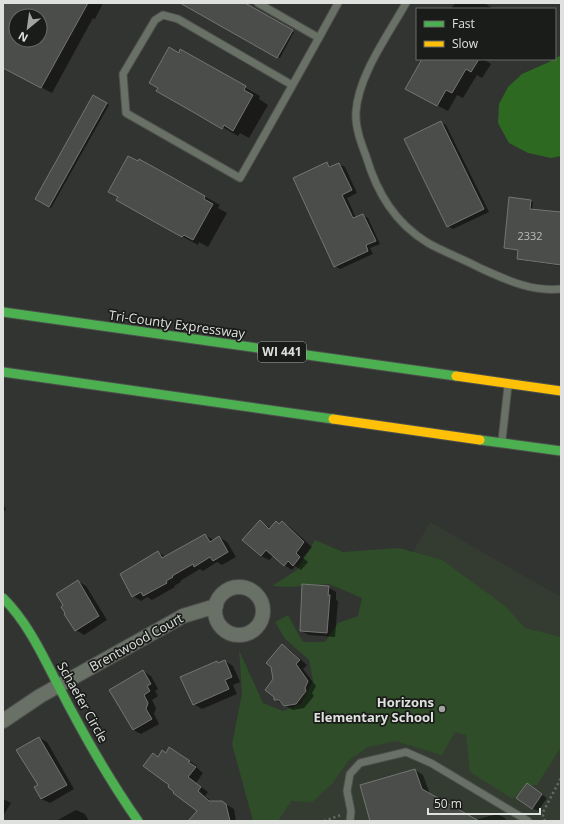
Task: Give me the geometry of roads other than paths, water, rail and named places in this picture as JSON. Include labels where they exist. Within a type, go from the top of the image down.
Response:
[{"type":"main road","name":"Tri-County Expressway","points":[[3,312],[561,391]]},
{"type":"main road","points":[[3,372],[561,451]]},
{"type":"main road","name":"Schaefer Circle","points":[[3,598],[20,617],[29,631],[116,790],[138,821]]},
{"type":"street","name":"Brentwood Court","points":[[3,720],[59,685],[183,616],[216,606]]},
{"type":"lane","points":[[258,3],[319,38]]},
{"type":"lane","points":[[292,85],[178,19],[163,15],[155,20],[124,74],[126,113],[240,178],[338,3]]},
{"type":"lane","points":[[406,3],[366,74],[358,96],[355,114],[358,131],[370,171],[379,192],[410,230],[428,243],[514,283],[534,288],[553,290],[561,289]]},
{"type":"lane","points":[[502,443],[508,384]]},
{"type":"lane","points":[[350,821],[351,811],[347,791],[350,774],[360,762],[406,752],[431,763],[528,821]]},
{"type":"place","name":"Horizons Elementary School","points":[[442,709]]}]
